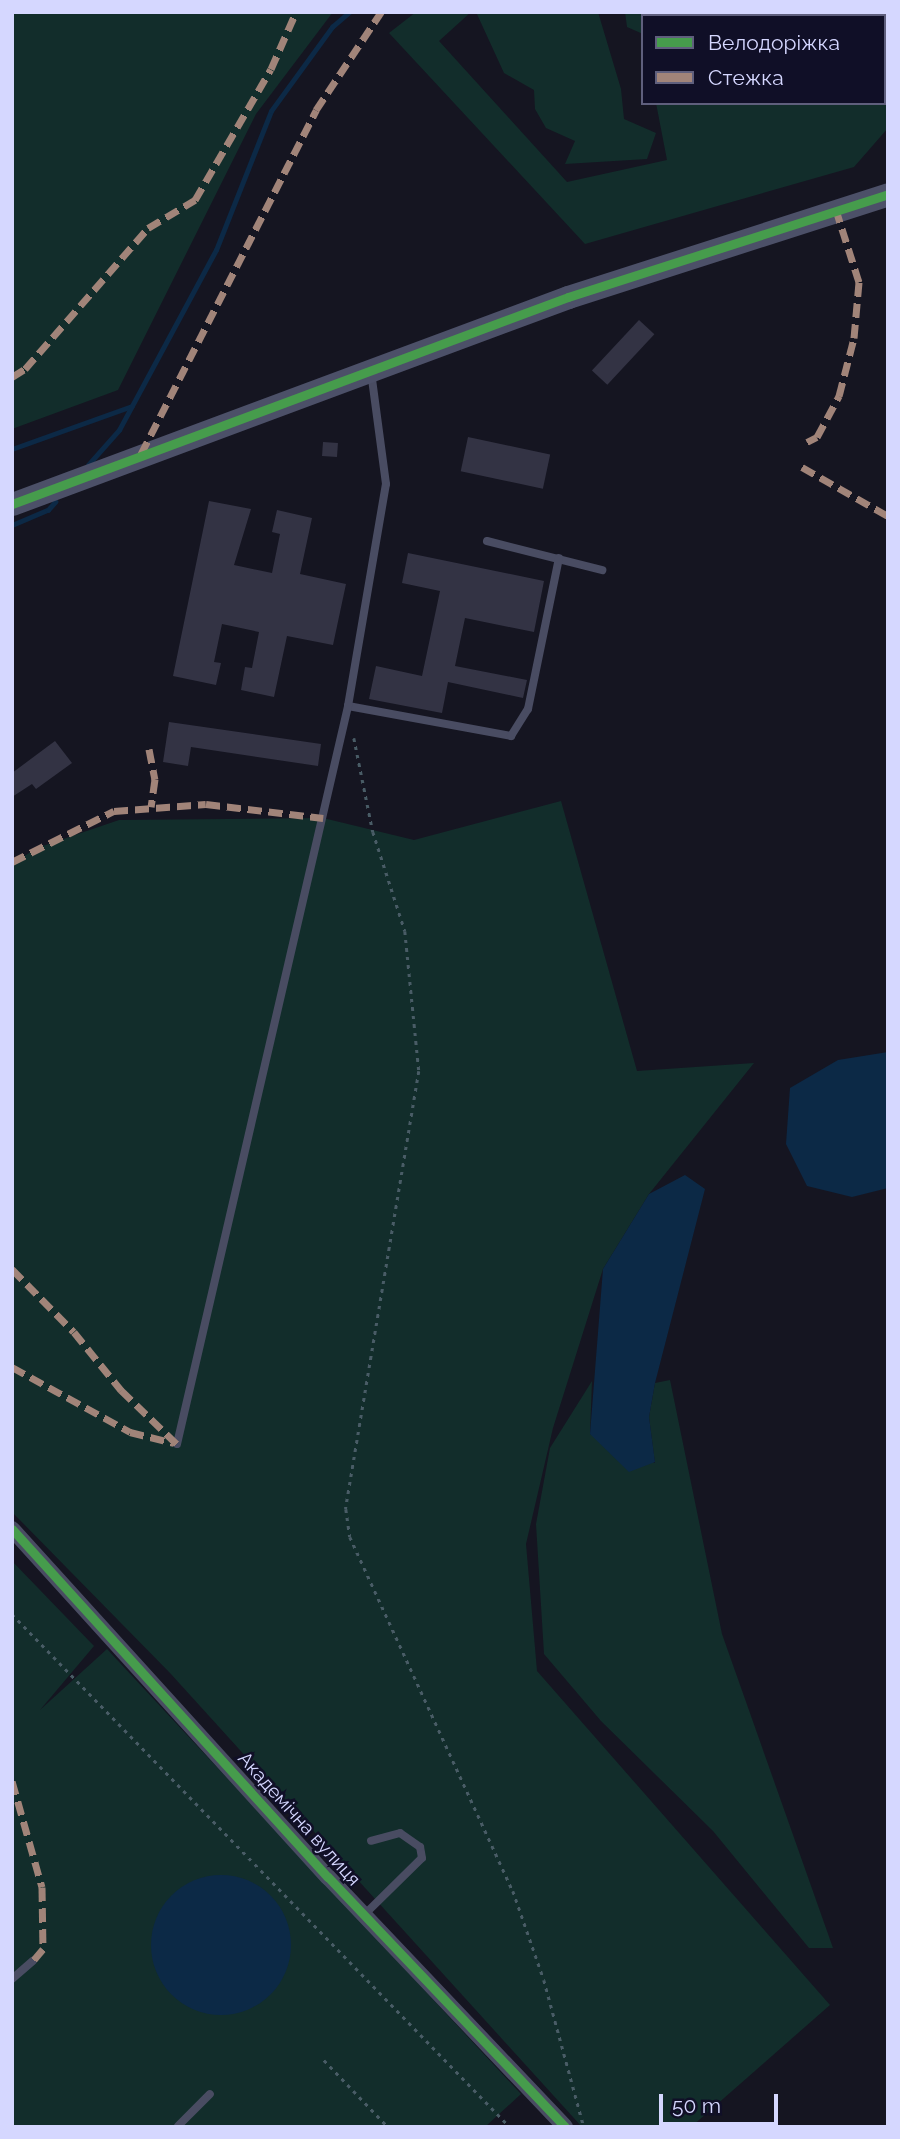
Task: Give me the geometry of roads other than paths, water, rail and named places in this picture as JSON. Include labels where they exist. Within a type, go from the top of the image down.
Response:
[{"type":"street","points":[[12,503],[568,297],[888,194]]},
{"type":"street","name":"Академічна вулиця","points":[[12,1530],[363,1915],[565,2127]]},
{"type":"lane","points":[[177,1444],[348,706],[386,484],[371,371]]},
{"type":"lane","points":[[487,541],[602,569]]},
{"type":"lane","points":[[348,706],[510,736],[528,709],[559,558]]},
{"type":"lane","points":[[363,1915],[422,1858],[420,1847],[400,1833],[371,1841]]},
{"type":"lane","points":[[12,1979],[33,1961]]},
{"type":"lane","points":[[178,2126],[210,2094]]},
{"type":"water","points":[[888,1052],[888,1188],[852,1197],[807,1186],[786,1144],[790,1088],[838,1060]]},
{"type":"water","points":[[685,1175],[705,1189],[655,1383],[649,1417],[655,1462],[629,1472],[590,1434],[603,1269],[649,1194]]},
{"type":"water","points":[[221,1875],[248,1880],[270,1896],[286,1918],[291,1945],[286,1972],[270,1994],[248,2010],[221,2015],[194,2010],[172,1994],[156,1972],[151,1945],[156,1918],[172,1896],[194,1880]]},
{"type":"waterway","points":[[88,465],[119,430],[216,250],[271,111],[332,27],[349,12]]},
{"type":"waterway","points":[[12,449],[132,406]]},
{"type":"waterway","points":[[12,525],[48,510],[55,502]]}]
